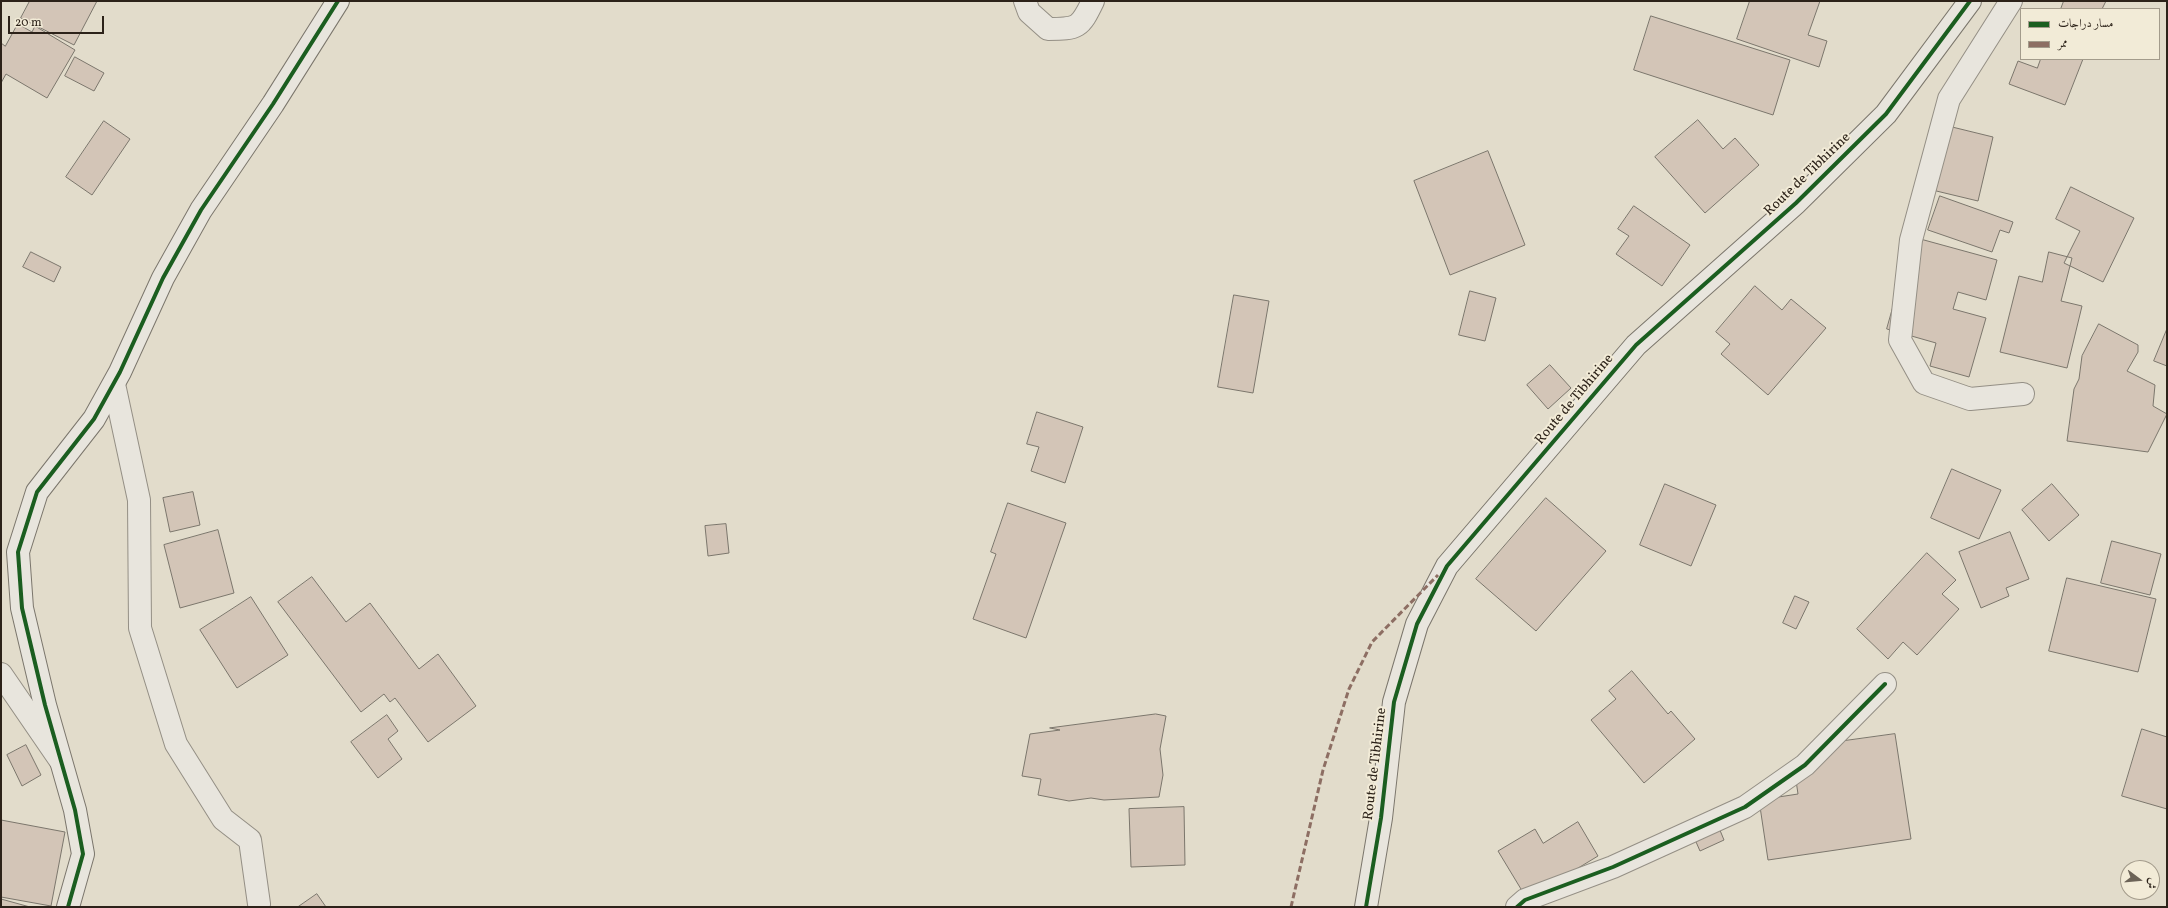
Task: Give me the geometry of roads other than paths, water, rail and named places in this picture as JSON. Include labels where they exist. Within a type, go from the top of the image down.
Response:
[{"type":"street","points":[[68,907],[83,854],[75,810],[45,705],[22,608],[18,552],[37,492],[94,419],[114,384],[163,278],[201,210],[273,104],[338,1]]},
{"type":"street","points":[[1025,1],[1028,12],[1048,29],[1070,29],[1084,21],[1093,1]]},
{"type":"street","name":"Route de Tibhirine","points":[[1366,907],[1380,818],[1394,702],[1417,624],[1447,566],[1636,345],[1796,204],[1886,114],[1970,1]]},
{"type":"street","points":[[2011,1],[1949,100],[1911,240],[1900,340],[1924,383],[1970,399],[2023,394]]},
{"type":"street","points":[[114,384],[139,500],[140,628],[176,744],[223,819],[250,840],[259,904]]},
{"type":"street","points":[[1,674],[62,763]]},
{"type":"street","points":[[1517,907],[1525,900],[1614,867],[1745,807],[1805,765],[1885,684]]}]
